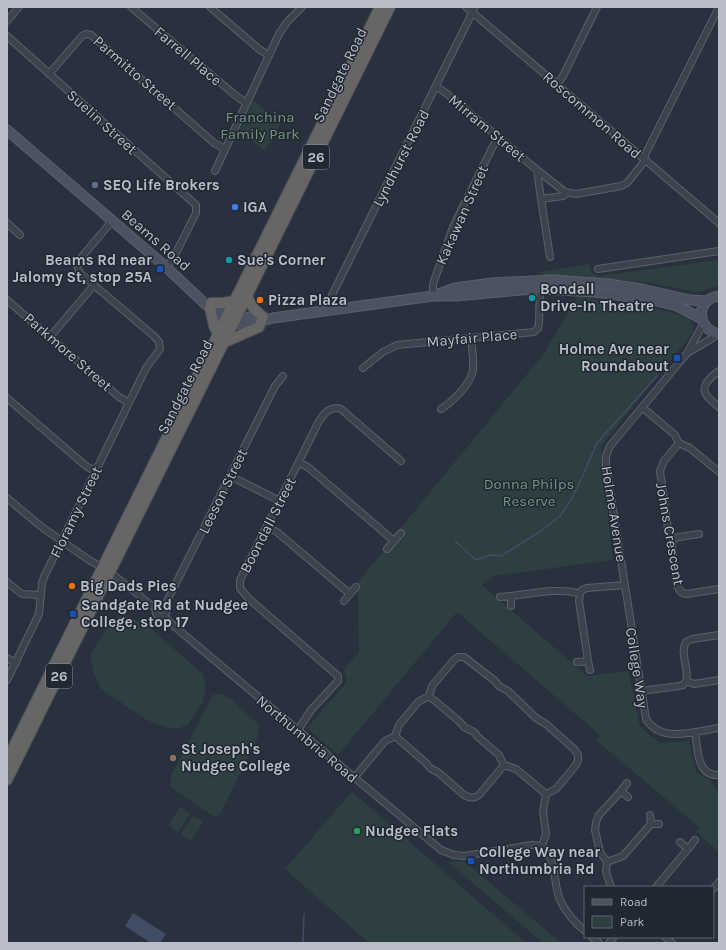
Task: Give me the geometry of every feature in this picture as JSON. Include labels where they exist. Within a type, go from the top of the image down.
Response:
[{"type":"highway","name":"Sandgate Road","points":[[7,760],[224,342],[234,301],[380,7]]},
{"type":"highway","name":"Sandgate Road","points":[[7,780],[218,334],[247,297],[390,7]]},
{"type":"highway","points":[[224,342],[259,327],[266,319],[254,309],[247,297]]},
{"type":"highway","points":[[218,334],[214,326],[211,306],[234,301]]},
{"type":"main road","name":"Beams Road","points":[[7,130],[166,267],[196,294],[200,300],[231,318]]},
{"type":"main road","points":[[540,285],[571,281],[608,284],[642,289],[690,300],[707,301]]},
{"type":"main road","points":[[231,318],[243,326],[266,319],[433,296],[456,288],[492,283],[540,285],[640,298],[677,306],[702,322],[707,329],[718,334]]},
{"type":"main road","points":[[702,322],[701,313],[703,306],[711,298],[719,296]]},
{"type":"street","points":[[7,21],[19,7]]},
{"type":"street","name":"Farrell Place","points":[[131,7],[235,96],[246,103]]},
{"type":"street","points":[[210,7],[268,55]]},
{"type":"street","points":[[215,171],[268,55],[284,26],[302,7]]},
{"type":"street","name":"Roscommon Road","points":[[466,7],[474,10],[557,85],[719,223]]},
{"type":"street","points":[[557,85],[563,76],[597,7]]},
{"type":"street","points":[[541,199],[563,196],[567,193],[576,194],[621,186],[630,179],[643,163],[719,7]]},
{"type":"street","name":"Lyndhurst Road","points":[[331,310],[330,302],[332,295],[437,87],[474,10]]},
{"type":"street","name":"Parmitto Street","points":[[49,74],[82,36],[86,34],[91,35],[214,143],[225,149]]},
{"type":"street","name":"Suelin Street","points":[[7,36],[192,202],[196,208],[196,213],[174,257],[166,267]]},
{"type":"street","name":"Mirram Street","points":[[437,87],[499,137],[558,188],[567,193]]},
{"type":"street","name":"Kakawan Street","points":[[433,296],[432,286],[453,228],[493,146],[499,137]]},
{"type":"street","name":"Mirram Street","points":[[537,170],[550,257]]},
{"type":"street","points":[[50,337],[94,284],[79,271],[78,263],[112,221]]},
{"type":"street","points":[[7,223],[20,235]]},
{"type":"street","points":[[598,269],[719,250]]},
{"type":"street","name":"Floramy Street","points":[[7,680],[39,614],[43,580],[146,368],[160,349],[159,342],[155,337],[94,284]]},
{"type":"street","name":"Mayfair Place","points":[[363,368],[383,352],[397,345],[534,332],[538,328],[539,322],[540,285]]},
{"type":"street","name":"Parkmore Street","points":[[7,300],[129,403]]},
{"type":"street","name":"Holme Avenue","points":[[625,585],[606,458],[610,446],[688,352],[702,322]]},
{"type":"street","name":"Holme Avenue","points":[[688,352],[718,334]]},
{"type":"street","points":[[441,409],[451,402],[472,375],[473,366],[471,338]]},
{"type":"street","points":[[719,371],[710,378],[704,388],[706,396],[719,407]]},
{"type":"street","name":"Leeson Street","points":[[164,607],[275,386],[283,376]]},
{"type":"street","points":[[7,398],[86,466],[96,472]]},
{"type":"street","points":[[642,407],[675,435],[679,442],[690,448],[719,472]]},
{"type":"street","name":"Boondall Street","points":[[298,730],[312,710],[337,683],[338,677],[335,672],[248,598],[240,588],[240,580],[322,416],[327,411],[334,408],[342,410],[401,461]]},
{"type":"street","name":"Johns Crescent","points":[[679,442],[664,461],[660,471],[668,529],[672,538],[677,586],[683,593],[689,594],[719,589]]},
{"type":"street","points":[[299,462],[309,468],[394,541]]},
{"type":"street","points":[[230,476],[280,501]]},
{"type":"street","points":[[7,498],[62,541],[106,570],[156,609]]},
{"type":"street","points":[[267,527],[277,532],[350,594]]},
{"type":"street","points":[[387,549],[401,533]]},
{"type":"street","points":[[672,538],[699,534]]},
{"type":"street","points":[[7,582],[22,594],[41,596]]},
{"type":"street","points":[[590,670],[579,602],[580,594],[582,590],[587,588],[625,585]]},
{"type":"street","name":"College Way","points":[[625,585],[645,716],[650,725],[661,733],[671,734],[719,728]]},
{"type":"street","points":[[344,601],[356,586]]},
{"type":"street","points":[[500,597],[564,591],[580,594]]},
{"type":"street","points":[[511,596],[511,606]]},
{"type":"street","points":[[160,606],[164,607],[166,612],[164,616],[157,616],[155,612],[156,609],[160,606]]},
{"type":"street","name":"Northumbria Road","points":[[164,616],[175,627],[437,848],[454,855],[468,856],[532,845],[542,846]]},
{"type":"street","points":[[641,691],[683,685],[686,681],[687,674],[684,651],[686,642],[692,639],[719,635]]},
{"type":"street","points":[[354,778],[386,741],[395,736],[399,725],[418,702],[429,696],[433,684],[454,660],[462,656],[468,659],[499,686],[509,692],[537,719],[547,725],[574,749],[578,755],[576,765],[554,790],[546,794]]},
{"type":"street","points":[[7,658],[16,663]]},
{"type":"street","points":[[577,662],[588,661]]},
{"type":"street","points":[[686,681],[694,684],[719,680]]},
{"type":"street","points":[[429,696],[464,727],[474,732],[498,755],[504,765],[516,769],[546,794]]},
{"type":"street","points":[[695,732],[701,766],[708,774],[719,775]]},
{"type":"street","points":[[395,736],[430,768],[439,773],[469,798],[474,798],[479,795],[504,765]]},
{"type":"street","points":[[611,886],[606,875],[607,862],[600,852],[595,830],[596,822],[599,815],[627,783]]},
{"type":"street","points":[[621,791],[628,797]]},
{"type":"street","points":[[546,794],[543,811],[546,834],[542,846],[551,857],[556,888],[562,904],[572,919],[584,930]]},
{"type":"street","points":[[607,862],[623,856],[650,824],[650,815]]},
{"type":"street","points":[[650,824],[660,824]]},
{"type":"street","points":[[657,886],[695,840]]},
{"type":"street","points":[[680,842],[688,849]]},
{"type":"green space","name":"Franchina Family Park","points":[[253,100],[281,123],[265,151],[240,130]]},
{"type":"green space","points":[[719,260],[719,286],[696,292],[645,282],[542,275],[540,272],[589,264],[591,272],[598,276]]},
{"type":"green space","name":"Donna Philps Reserve","points":[[578,296],[663,310],[680,315],[691,321],[694,326],[692,334],[601,446],[613,560],[493,576],[482,585],[587,676],[628,671],[640,726],[650,736],[661,743],[689,741],[696,772],[710,780],[719,794],[719,852],[696,832],[700,828],[596,740],[600,735],[457,612],[338,755],[307,728],[345,684],[347,679],[344,669],[359,653],[358,582],[385,549],[390,552],[405,535],[399,530],[543,355]]},
{"type":"green space","points":[[124,615],[144,623],[203,674],[206,686],[202,703],[188,725],[176,729],[165,727],[147,720],[101,689],[94,674],[90,656],[112,619]]},
{"type":"green space","points":[[222,694],[232,700],[259,725],[258,736],[220,815],[214,817],[171,787],[170,778],[213,695]]},
{"type":"green space","name":"Nudgee Flats","points":[[352,792],[526,943],[369,943],[285,869]]},
{"type":"green space","points":[[180,807],[190,814],[178,832],[168,825]]},
{"type":"green space","points":[[193,816],[203,822],[191,841],[181,834]]},
{"type":"green space","points":[[464,861],[561,943],[543,943],[448,862]]},
{"type":"water","points":[[133,913],[166,934],[160,943],[151,943],[125,926]]},
{"type":"waterway","points":[[455,541],[476,560],[491,555],[501,556],[541,531],[560,516],[571,500],[597,443],[657,376]]},
{"type":"waterway","points":[[303,943],[304,914]]},
{"type":"place","name":"SEQ Life Brokers","points":[[95,185]]},
{"type":"place","name":"IGA","points":[[235,207]]},
{"type":"place","name":"Sue's Corner","points":[[229,260]]},
{"type":"place","name":"Beams Rd near Jalomy St, stop 25A","points":[[160,269]]},
{"type":"place","name":"Bondall Drive-In Theatre","points":[[532,298]]},
{"type":"place","name":"Pizza Plaza","points":[[260,300]]},
{"type":"place","name":"Holme Ave near Roundabout","points":[[677,358]]},
{"type":"place","name":"Big Dads Pies","points":[[72,586]]},
{"type":"place","name":"Sandgate Rd at Nudgee College, stop 17","points":[[73,614]]},
{"type":"place","name":"St Joseph's Nudgee College","points":[[173,758]]},
{"type":"place","name":"Nudgee Flats","points":[[357,831]]},
{"type":"place","name":"College Way near Northumbria Rd","points":[[471,861]]}]
